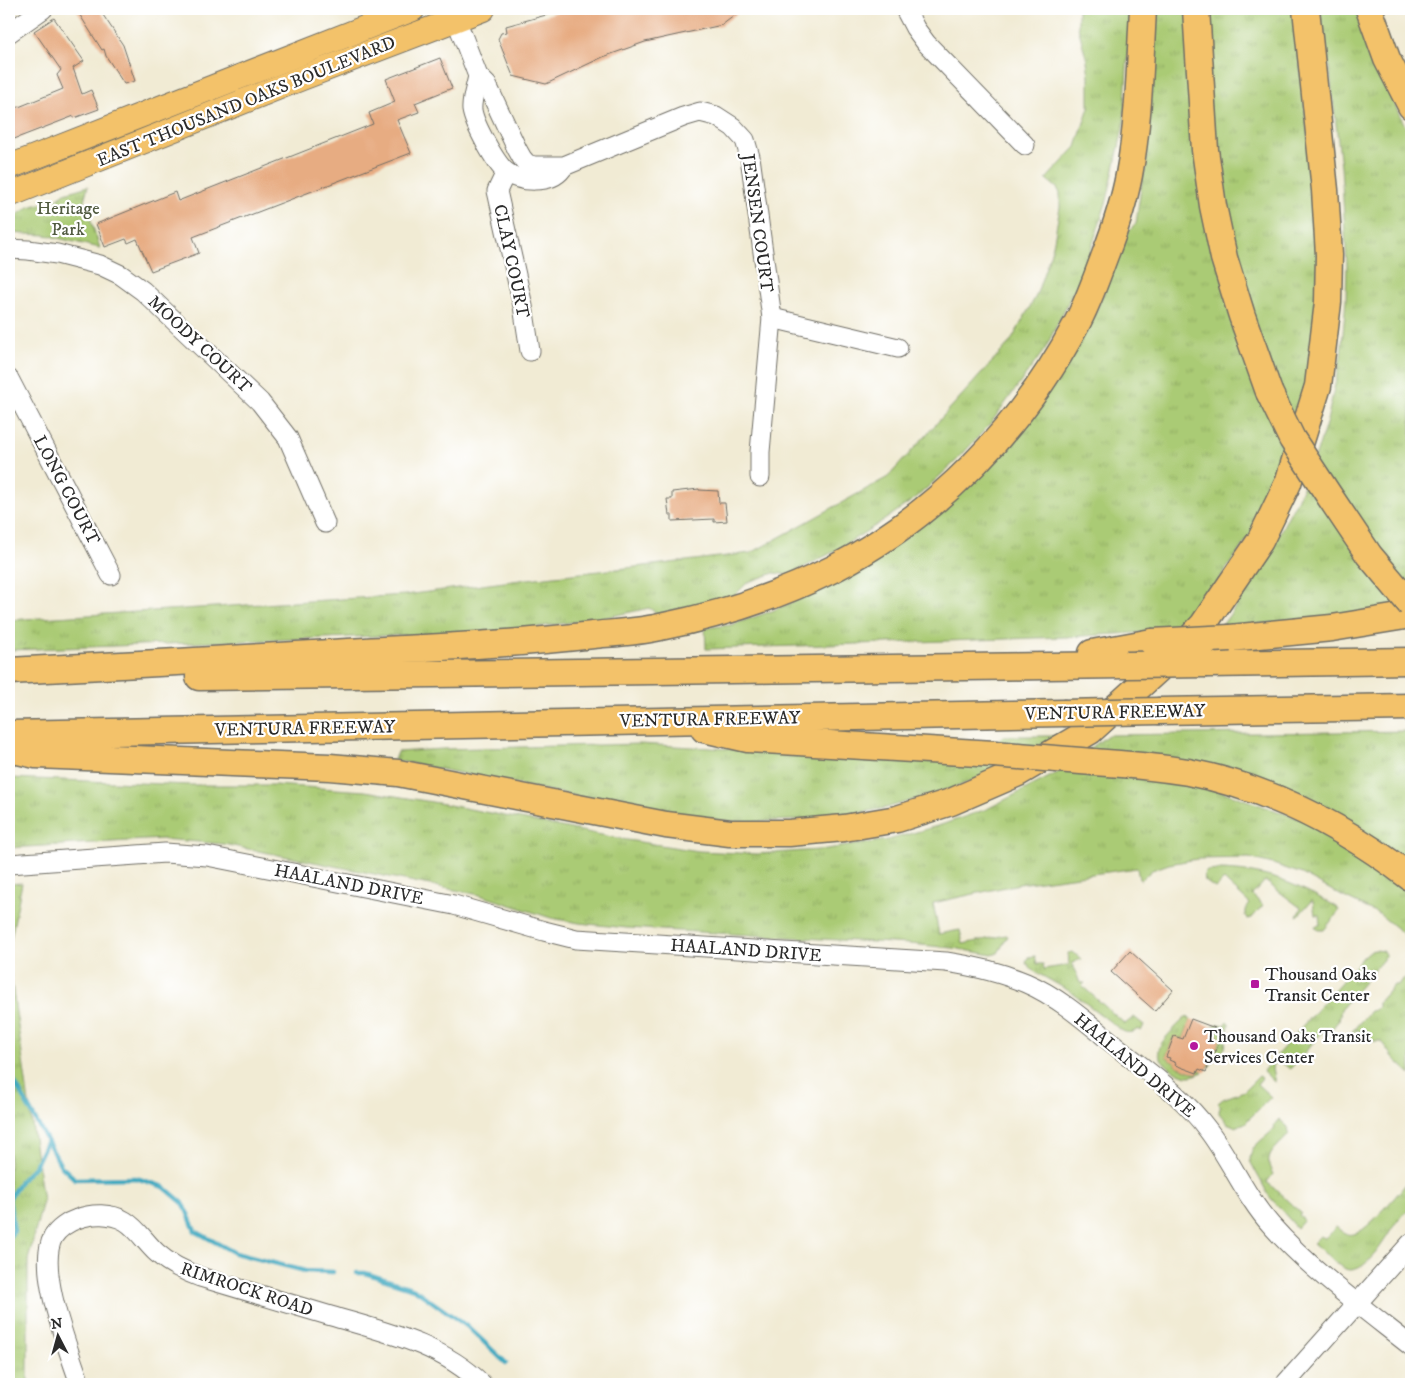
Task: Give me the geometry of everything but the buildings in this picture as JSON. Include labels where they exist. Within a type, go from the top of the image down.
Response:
[{"type":"highway","points":[[9,672],[541,641],[657,628],[722,612],[778,593],[834,568],[884,539],[928,506],[982,457],[1026,406],[1077,324],[1092,292],[1114,233],[1129,176],[1138,101],[1143,9]]},
{"type":"highway","points":[[1369,9],[1388,58],[1411,106]]},
{"type":"highway","points":[[1196,13],[1205,150],[1213,206],[1224,258],[1269,392],[1292,439],[1328,494],[1369,555],[1411,605]]},
{"type":"highway","points":[[9,750],[36,755],[330,767],[398,773],[666,825],[730,833],[789,833],[844,828],[897,819],[951,802],[1018,773],[1090,731],[1176,653],[1203,624],[1260,541],[1288,484],[1318,386],[1328,302],[1329,256],[1325,190],[1308,19]]},
{"type":"highway","points":[[1010,668],[1152,642],[1230,638],[1332,628],[1411,615]]},
{"type":"highway","points":[[9,680],[1010,668],[1411,661]]},
{"type":"highway","name":"VENTURA FREEWAY","points":[[9,734],[1411,707]]},
{"type":"highway","points":[[667,720],[748,739],[994,754],[1152,766],[1189,772],[1256,790],[1293,805],[1342,830],[1385,857],[1411,878]]},
{"type":"main road","name":"EAST THOUSAND OAKS BOULEVARD","points":[[9,167],[413,9]]},
{"type":"main road","name":"EAST THOUSAND OAKS BOULEVARD","points":[[9,195],[453,14],[483,9]]},
{"type":"street","points":[[9,34],[43,9]]},
{"type":"street","points":[[905,9],[926,43],[1025,145]]},
{"type":"street","points":[[453,14],[478,76],[487,85],[522,158],[527,164],[534,166],[564,166]]},
{"type":"street","points":[[478,76],[472,109],[475,120],[494,157],[506,172]]},
{"type":"street","name":"JENSEN COURT","points":[[564,166],[682,117],[700,112],[716,116],[733,127],[745,140],[750,157],[772,318],[760,452],[760,477]]},
{"type":"street","name":"CLAY COURT","points":[[530,351],[523,306],[497,192],[506,172],[521,179],[542,180],[558,174],[564,166]]},
{"type":"street","name":"MOODY COURT","points":[[9,249],[57,254],[100,265],[121,275],[144,291],[260,402],[288,438],[324,523]]},
{"type":"street","points":[[772,318],[898,348]]},
{"type":"street","name":"LONG COURT","points":[[9,379],[111,575]]},
{"type":"street","name":"HAALAND DRIVE","points":[[9,864],[165,853],[208,856],[454,905],[576,939],[946,962],[973,966],[1004,975],[1028,984],[1048,995],[1078,1016],[1177,1096],[1208,1130],[1253,1202],[1270,1225],[1357,1302],[1411,1346]]},
{"type":"street","name":"RIMROCK ROAD","points":[[80,1384],[53,1299],[49,1263],[50,1246],[54,1236],[68,1222],[95,1215],[111,1216],[125,1221],[158,1254],[182,1270],[403,1338],[447,1356],[482,1384]]},
{"type":"street","points":[[1285,1384],[1411,1243]]},
{"type":"green space","points":[[1078,9],[1130,9],[1124,124],[1107,200],[1085,268],[1045,349],[990,424],[957,460],[917,497],[835,551],[789,575],[774,573],[748,582],[734,596],[658,614],[649,608],[603,618],[508,631],[9,650],[9,620],[405,595],[751,553],[888,477],[1011,341],[1036,296],[1053,246],[1060,207],[1060,193],[1046,179],[1076,147],[1089,107],[1089,76],[1078,27]]},
{"type":"green space","points":[[1157,9],[1294,9],[1319,240],[1313,363],[1278,479],[1252,532],[1184,630],[1066,637],[706,649],[705,628],[731,625],[772,611],[816,591],[901,541],[1094,316],[1128,232],[1136,224],[1142,180],[1146,168]]},
{"type":"green space","points":[[1320,9],[1356,9],[1391,98],[1411,137],[1411,603],[1327,618],[1221,627],[1254,581],[1299,496],[1327,421],[1341,356],[1347,266],[1341,166]]},
{"type":"green space","name":"Heritage Park","points":[[88,186],[84,200],[100,248],[45,235],[9,233],[9,218],[16,216],[29,207],[39,204],[50,204],[65,193]]},
{"type":"green space","points":[[1411,731],[1411,863],[1345,821],[1084,753],[1108,735]]},
{"type":"green space","points":[[1003,736],[1057,736],[999,769],[959,786],[886,808],[824,819],[742,822],[682,817],[394,760],[397,752],[639,744],[818,754],[990,747]]},
{"type":"green space","points":[[1063,770],[1209,787],[1317,825],[1411,887],[1411,940],[1379,914],[1302,874],[1249,858],[1197,859],[1169,864],[1152,870],[1141,880],[1139,879],[1137,868],[1019,884],[933,903],[939,934],[960,930],[963,944],[1008,936],[998,953],[992,955],[953,948],[910,944],[627,928],[579,923],[551,918],[480,895],[223,844],[162,839],[9,848],[9,778],[190,785],[274,785],[365,791],[444,804],[627,840],[699,851],[757,854],[820,850],[888,840],[941,825],[987,809]]},
{"type":"green space","points":[[1219,870],[1252,873],[1281,880],[1295,885],[1337,907],[1339,911],[1324,930],[1318,930],[1315,926],[1320,925],[1319,915],[1315,915],[1313,901],[1297,916],[1301,908],[1265,881],[1252,895],[1263,905],[1252,918],[1248,919],[1245,916],[1245,910],[1250,904],[1224,880],[1215,888],[1205,881],[1204,874],[1207,871]]},
{"type":"green space","points":[[22,883],[9,949],[9,884]]},
{"type":"green space","points":[[1370,951],[1382,951],[1386,956],[1341,1009],[1339,1020],[1332,1029],[1327,1027],[1290,1069],[1281,1062],[1273,1064],[1272,1069],[1275,1083],[1263,1071],[1363,957]]},
{"type":"green space","points":[[1073,952],[1081,959],[1072,963],[1080,983],[1085,983],[1082,986],[1125,1024],[1134,1017],[1144,1025],[1141,1031],[1138,1029],[1132,1032],[1121,1030],[1071,992],[1032,970],[1026,964],[1028,957],[1035,956],[1037,964],[1043,964],[1044,969],[1069,965],[1068,953]]},
{"type":"green space","points":[[9,963],[43,1201],[28,1260],[28,1384],[9,1384]]},
{"type":"green space","points":[[1411,977],[1411,1075],[1393,1058],[1381,1041],[1369,1041],[1357,1030],[1347,1037],[1370,1011],[1378,1007],[1378,1003],[1394,985],[1398,985],[1402,979]]},
{"type":"green space","points":[[1188,1017],[1191,1019],[1183,1039],[1174,1036],[1166,1057],[1170,1058],[1169,1060],[1175,1063],[1175,1065],[1197,1074],[1184,1075],[1164,1063],[1159,1054],[1159,1049],[1166,1037],[1184,1019]]},
{"type":"green space","points":[[1226,1022],[1229,1023],[1225,1048],[1207,1069],[1220,1041],[1219,1036],[1213,1034],[1215,1028],[1212,1027],[1217,1024],[1225,1025]]},
{"type":"green space","points":[[1259,1076],[1262,1078],[1257,1084],[1271,1097],[1245,1123],[1235,1127],[1227,1123],[1219,1113],[1220,1105],[1218,1103],[1223,1099],[1244,1091]]},
{"type":"green space","points":[[1279,1119],[1288,1127],[1289,1134],[1272,1152],[1269,1162],[1273,1174],[1267,1182],[1301,1213],[1299,1216],[1304,1220],[1297,1228],[1269,1196],[1250,1161],[1256,1145],[1272,1131]]},
{"type":"green space","points":[[1411,1178],[1411,1209],[1399,1219],[1374,1254],[1359,1268],[1351,1270],[1343,1268],[1313,1243],[1320,1236],[1325,1238],[1336,1227],[1349,1234],[1360,1231],[1384,1210]]},
{"type":"waterway","points":[[9,1072],[61,1166],[75,1179],[136,1178],[164,1187],[184,1204],[195,1231],[235,1253],[305,1271],[333,1272]]},
{"type":"waterway","points":[[9,1237],[14,1231],[9,1199],[20,1181],[35,1166],[47,1141]]},
{"type":"waterway","points":[[357,1273],[365,1273],[414,1289],[468,1327],[506,1363]]},
{"type":"place","name":"Thousand Oaks Transit Center","points":[[1255,984]]},
{"type":"place","name":"Thousand Oaks Transit Services Center","points":[[1194,1046]]}]
